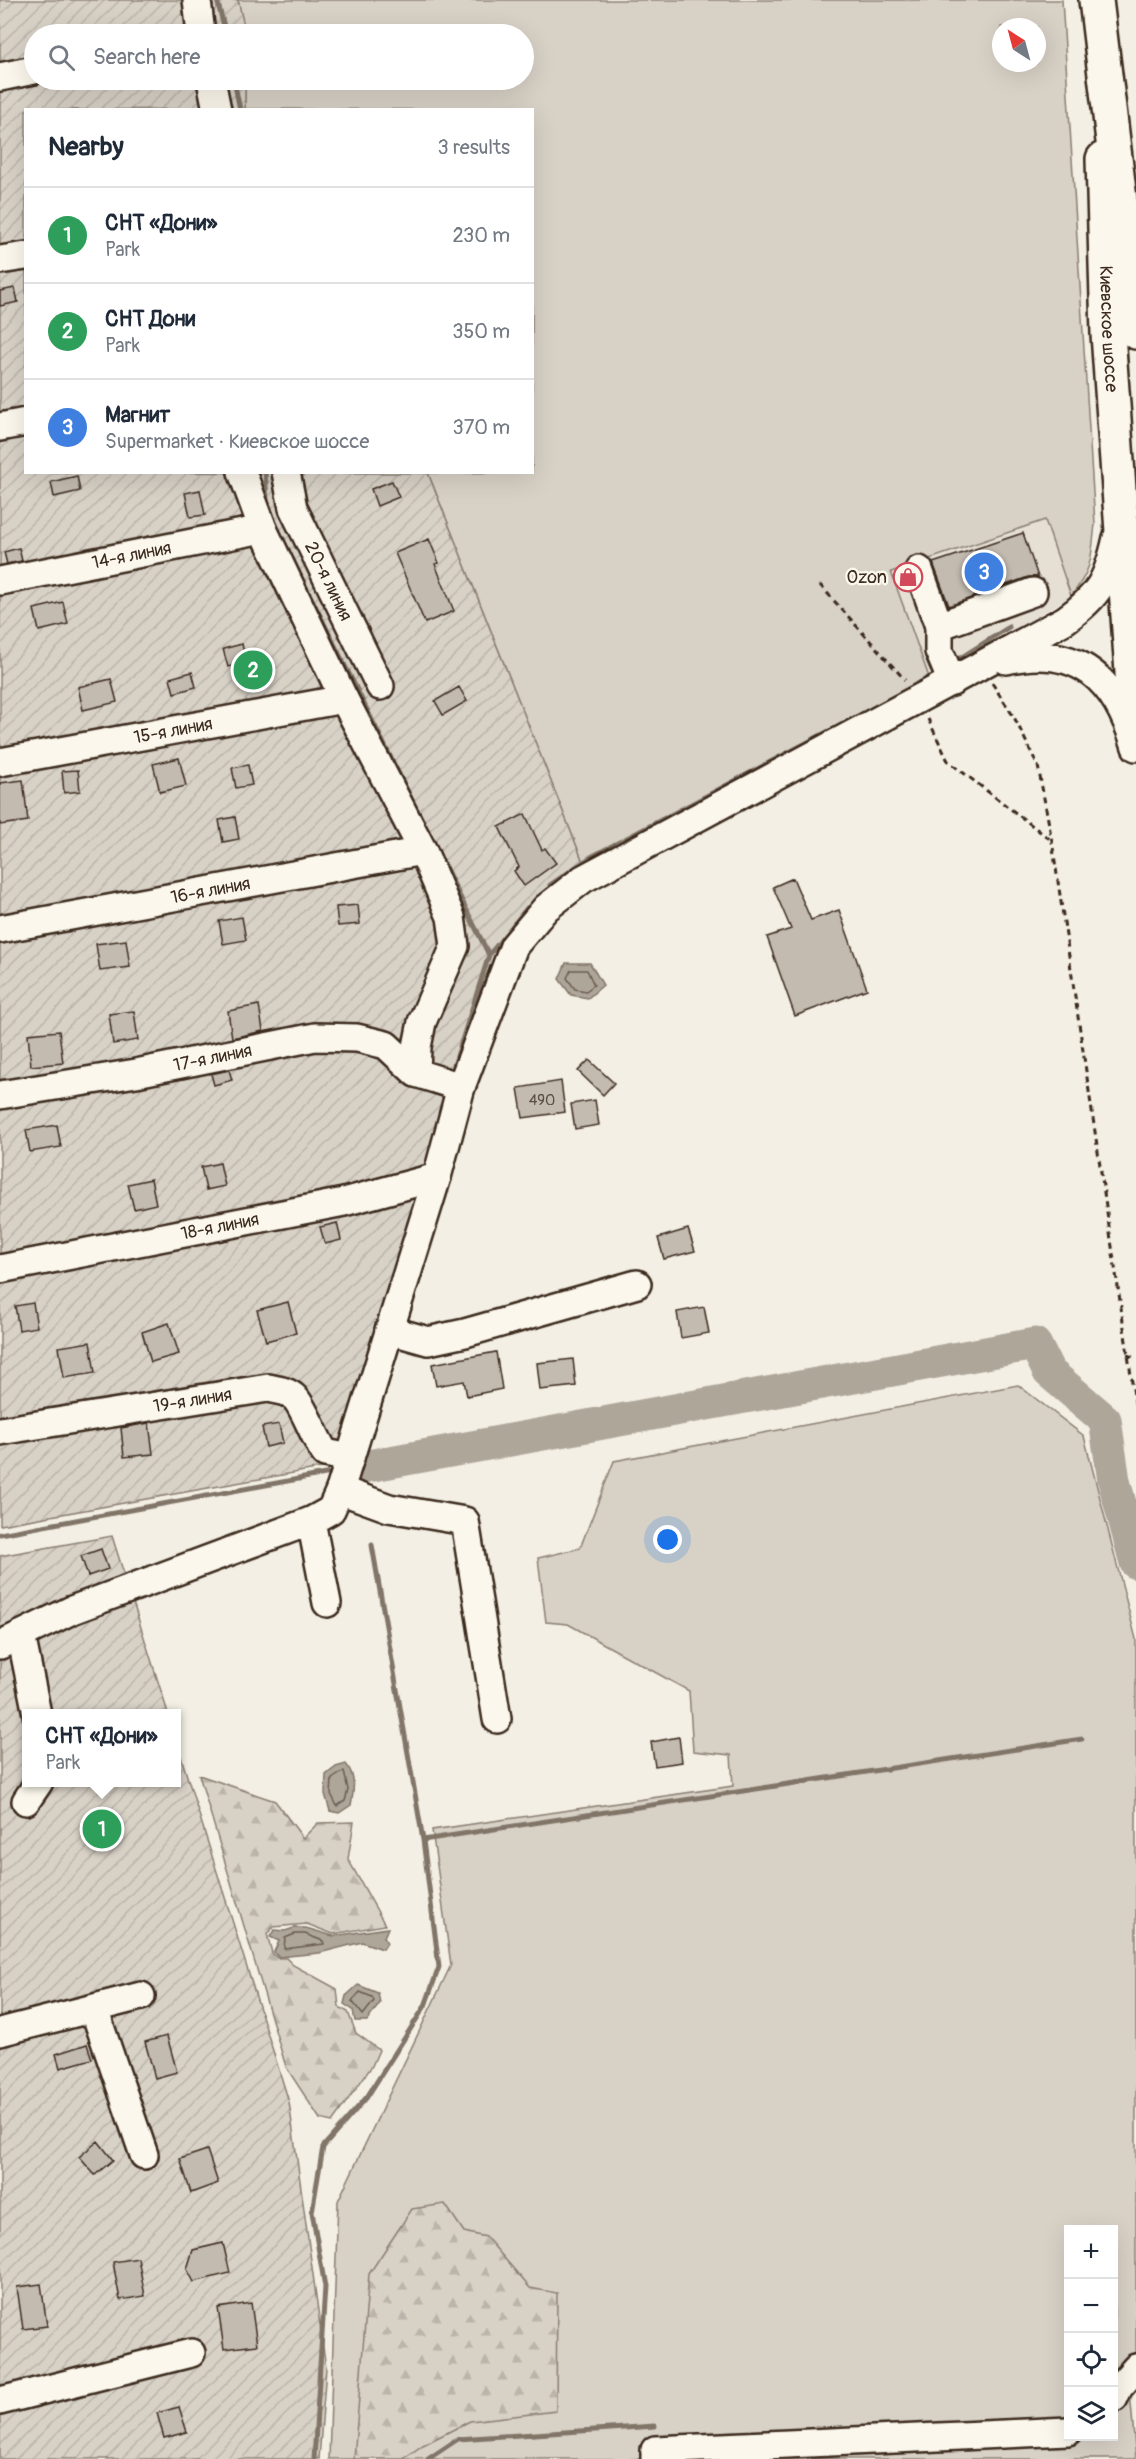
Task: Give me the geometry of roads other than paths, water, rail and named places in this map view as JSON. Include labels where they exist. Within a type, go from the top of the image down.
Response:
[{"type":"main road","points":[[1098,9],[1136,332]]},
{"type":"main road","name":"Киевское шоссе","points":[[1098,9],[1108,334],[1136,729]]},
{"type":"street","points":[[197,0],[200,24]]},
{"type":"street","points":[[0,77],[24,72]]},
{"type":"street","points":[[213,90],[217,108]]},
{"type":"street","points":[[0,260],[24,256]]},
{"type":"street","points":[[0,427],[24,422]]},
{"type":"street","points":[[243,474],[263,529],[344,699],[423,850],[451,917],[455,946],[422,1022],[417,1047],[416,1072],[461,1086]]},
{"type":"street","name":"20-я линия","points":[[286,474],[293,508],[380,686]]},
{"type":"street","points":[[36,1709],[11,1640],[72,1610],[311,1521],[331,1510],[350,1458],[436,1177],[461,1086],[514,946],[546,908],[583,879],[1065,620],[1092,600],[1107,577],[1121,524]]},
{"type":"street","name":"14-я линия","points":[[0,581],[263,529]]},
{"type":"street","points":[[919,570],[939,626],[939,651],[952,682]]},
{"type":"street","points":[[939,626],[1033,592]]},
{"type":"street","points":[[982,666],[1028,655],[1045,654],[1086,668],[1112,691],[1122,707],[1136,747]]},
{"type":"street","name":"15-я линия","points":[[0,762],[344,699]]},
{"type":"street","name":"16-я линия","points":[[0,929],[423,850]]},
{"type":"street","name":"17-я линия","points":[[0,1095],[136,1072],[315,1036],[357,1038],[386,1045],[416,1072]]},
{"type":"street","name":"18-я линия","points":[[0,1269],[344,1202],[436,1177]]},
{"type":"street","points":[[389,1330],[428,1341],[465,1333],[637,1284]]},
{"type":"street","name":"19-я линия","points":[[0,1431],[268,1388],[284,1391],[296,1399],[314,1438],[325,1453],[350,1458]]},
{"type":"street","points":[[340,1490],[388,1508],[465,1521],[497,1719]]},
{"type":"street","points":[[311,1521],[327,1603]]},
{"type":"street","points":[[0,2032],[141,1996]]},
{"type":"street","points":[[94,2009],[144,2155]]},
{"type":"street","points":[[0,2401],[191,2353]]},
{"type":"street","points":[[1118,2389],[1136,2368]]},
{"type":"street","points":[[655,2459],[655,2450],[1064,2431]]},
{"type":"water","points":[[566,963],[590,963],[603,985],[588,998],[571,995],[559,979]]},
{"type":"water","points":[[346,1764],[353,1778],[351,1805],[339,1813],[330,1811],[325,1794],[326,1775],[336,1767]]},
{"type":"water","points":[[306,1928],[333,1936],[388,1928],[384,1937],[387,1943],[383,1949],[362,1942],[319,1953],[278,1957],[274,1952],[279,1941],[270,1937],[274,1930],[285,1931]]},
{"type":"water","points":[[358,1985],[378,1993],[380,2003],[367,2021],[355,2021],[353,2010],[344,2004],[346,1996]]},
{"type":"waterway","points":[[217,0],[223,24]]},
{"type":"waterway","points":[[236,90],[240,108]]},
{"type":"waterway","points":[[265,474],[267,501],[278,531],[489,955]]},
{"type":"waterway","points":[[957,660],[1009,627]]},
{"type":"waterway","points":[[550,885],[591,857],[829,731]]},
{"type":"waterway","points":[[453,1069],[489,955],[527,908]]},
{"type":"waterway","points":[[357,1468],[1035,1344],[1049,1372],[1105,1420],[1114,1481],[1136,1563]]},
{"type":"waterway","points":[[0,1534],[331,1473]]},
{"type":"waterway","points":[[314,2459],[325,2287],[312,2212],[323,2147],[367,2097],[425,2006],[439,1967],[423,1840],[372,1545]]},
{"type":"waterway","points":[[423,1840],[1082,1739]]},
{"type":"waterway","points":[[428,2459],[458,2439],[655,2426]]},
{"type":"place","name":"Магнит","points":[[984,572]]},
{"type":"place","name":"Ozon","points":[[908,577]]},
{"type":"place","name":"СНТ Дони","points":[[253,670]]},
{"type":"place","name":"СНТ «Дони»","points":[[102,1829]]}]
